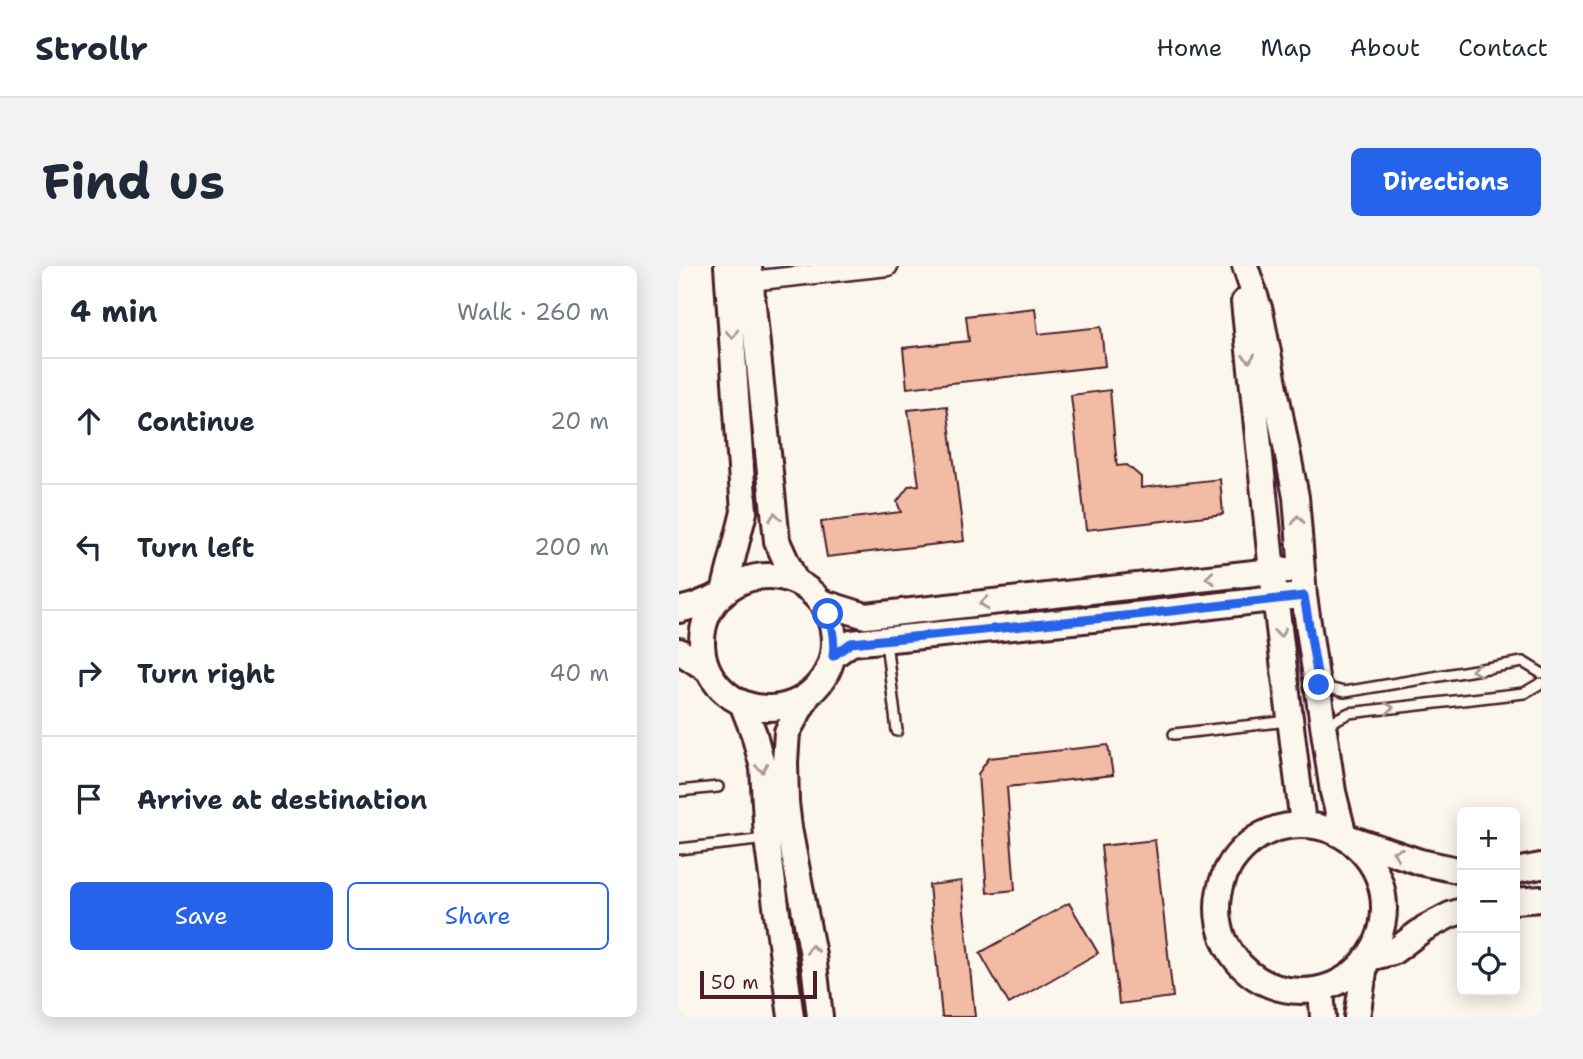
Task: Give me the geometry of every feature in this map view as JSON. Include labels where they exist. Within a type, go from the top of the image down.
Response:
[{"type":"street","points":[[727,266],[744,512],[722,593],[704,622],[701,641],[704,661],[712,679],[725,693],[742,703],[758,708],[776,708],[793,704],[808,695]]},
{"type":"street","points":[[795,581],[777,541],[750,273],[888,266]]},
{"type":"street","points":[[1245,266],[1259,311],[1296,497],[1304,596],[1333,792],[1345,836],[1361,850],[1374,868],[1382,888],[1384,910],[1381,932],[1372,952],[1359,969],[1341,982],[1321,990],[1301,992],[1281,989],[1263,982],[1246,970],[1223,937],[1219,897],[1224,877],[1233,860],[1247,844],[1264,833],[1283,827],[1303,824],[1324,828],[1345,836],[1420,862],[1457,870]]},
{"type":"street","points":[[1245,266],[1244,313],[1303,824]]},
{"type":"street","points":[[821,602],[866,616],[1272,571],[1302,570]]},
{"type":"street","points":[[679,610],[722,593],[740,581],[777,575],[810,590],[821,602],[833,628],[833,656],[824,677],[808,695],[787,732],[785,762],[789,828],[813,955],[820,1017]]},
{"type":"street","points":[[833,656],[851,643],[1304,596]]},
{"type":"street","points":[[679,651],[708,670]]},
{"type":"street","points":[[742,703],[763,768],[767,839],[791,1017]]},
{"type":"street","points":[[1520,870],[1541,866]]},
{"type":"street","points":[[1520,901],[1541,899]]},
{"type":"street","points":[[1366,959],[1393,953],[1425,928],[1457,913]]},
{"type":"street","points":[[1357,1017],[1366,959]]},
{"type":"street","points":[[1321,990],[1323,1017]]},
{"type":"lane","points":[[885,640],[897,731]]},
{"type":"lane","points":[[1319,685],[1344,692],[1523,662],[1541,673]]},
{"type":"lane","points":[[1324,726],[1349,713],[1524,693],[1541,683]]},
{"type":"lane","points":[[1174,734],[1291,721]]},
{"type":"lane","points":[[679,791],[718,787]]},
{"type":"lane","points":[[679,849],[767,839]]},
{"type":"building","points":[[1035,308],[1038,334],[1101,327],[1105,366],[907,388],[903,348],[969,341],[966,316]]},
{"type":"building","points":[[1110,390],[1117,466],[1127,465],[1141,477],[1141,488],[1220,479],[1223,514],[1086,530],[1071,395]]},
{"type":"building","points":[[947,406],[964,541],[827,557],[821,522],[901,512],[897,502],[909,486],[919,485],[908,410]]},
{"type":"building","points":[[1108,745],[1113,775],[1007,787],[1015,890],[987,893],[978,774],[989,758]]},
{"type":"building","points":[[1155,840],[1173,997],[1119,1004],[1101,846]]},
{"type":"building","points":[[961,881],[975,1017],[942,1017],[929,885]]},
{"type":"building","points":[[1069,903],[1098,953],[1009,1004],[980,953]]},
{"type":"route","points":[[828,614],[833,628],[833,656],[851,643],[1304,596],[1319,685]]}]
